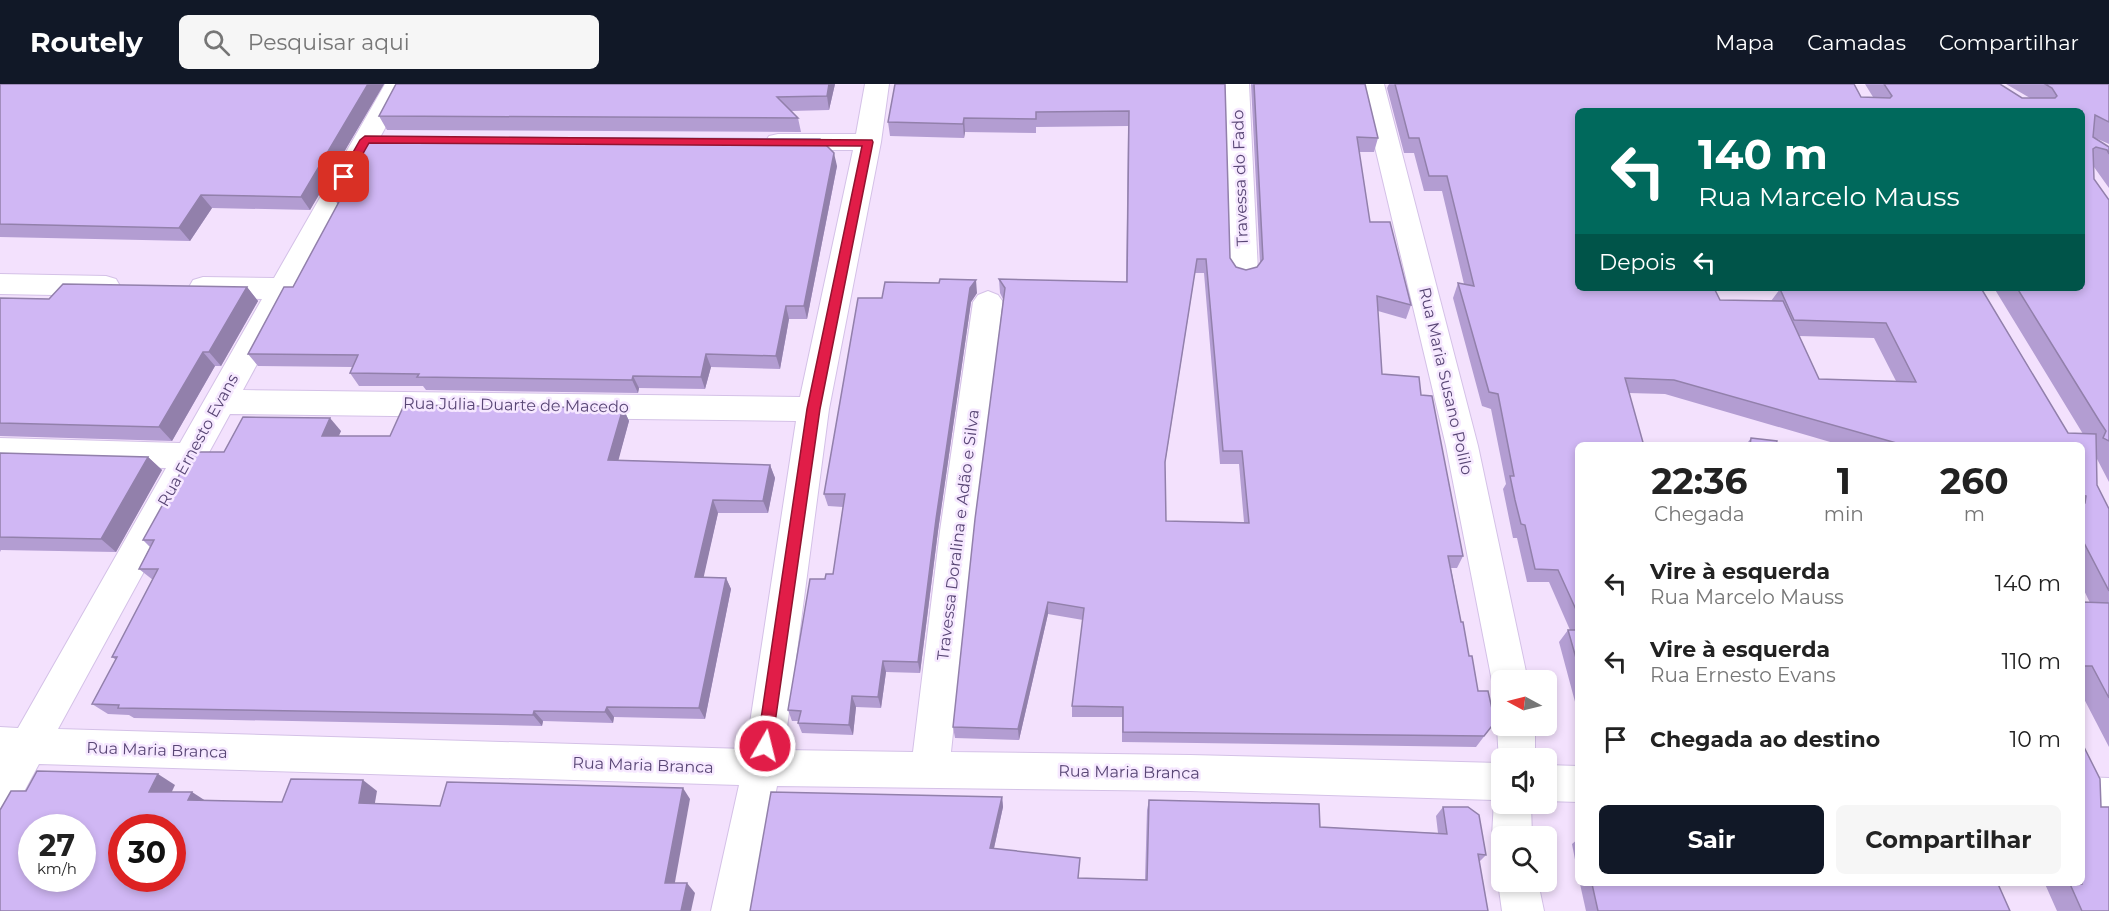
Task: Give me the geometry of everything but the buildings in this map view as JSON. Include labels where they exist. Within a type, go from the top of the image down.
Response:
[{"type":"street","name":"Rua Ernesto Evans","points":[[0,797],[14,746],[189,456],[282,289],[377,140],[397,84]]},
{"type":"street","points":[[732,911],[762,768],[813,409],[878,84]]},
{"type":"street","name":"Travessa do Fado","points":[[1237,84],[1244,272]]},
{"type":"street","name":"Rua Maria Susano Polilo","points":[[1372,84],[1462,446],[1508,670]]},
{"type":"street","points":[[748,142],[868,142]]},
{"type":"street","points":[[0,284],[131,286]]},
{"type":"street","points":[[177,287],[282,289]]},
{"type":"street","name":"Travessa Doralina e Adão e Silva","points":[[930,769],[957,531],[988,302]]},
{"type":"street","name":"Rua Júlia Duarte de Macedo","points":[[219,402],[813,409]]},
{"type":"street","points":[[0,451],[189,456]]},
{"type":"street","name":"Rua Maria Branca","points":[[14,746],[762,768],[1178,773],[1491,782]]},
{"type":"street","points":[[1557,783],[1575,784]]},
{"type":"street","points":[[2085,796],[2109,797]]},
{"type":"street","points":[[1520,892],[1523,911]]},
{"type":"route","points":[[344,177],[365,140],[868,142],[813,409],[765,746]]}]
